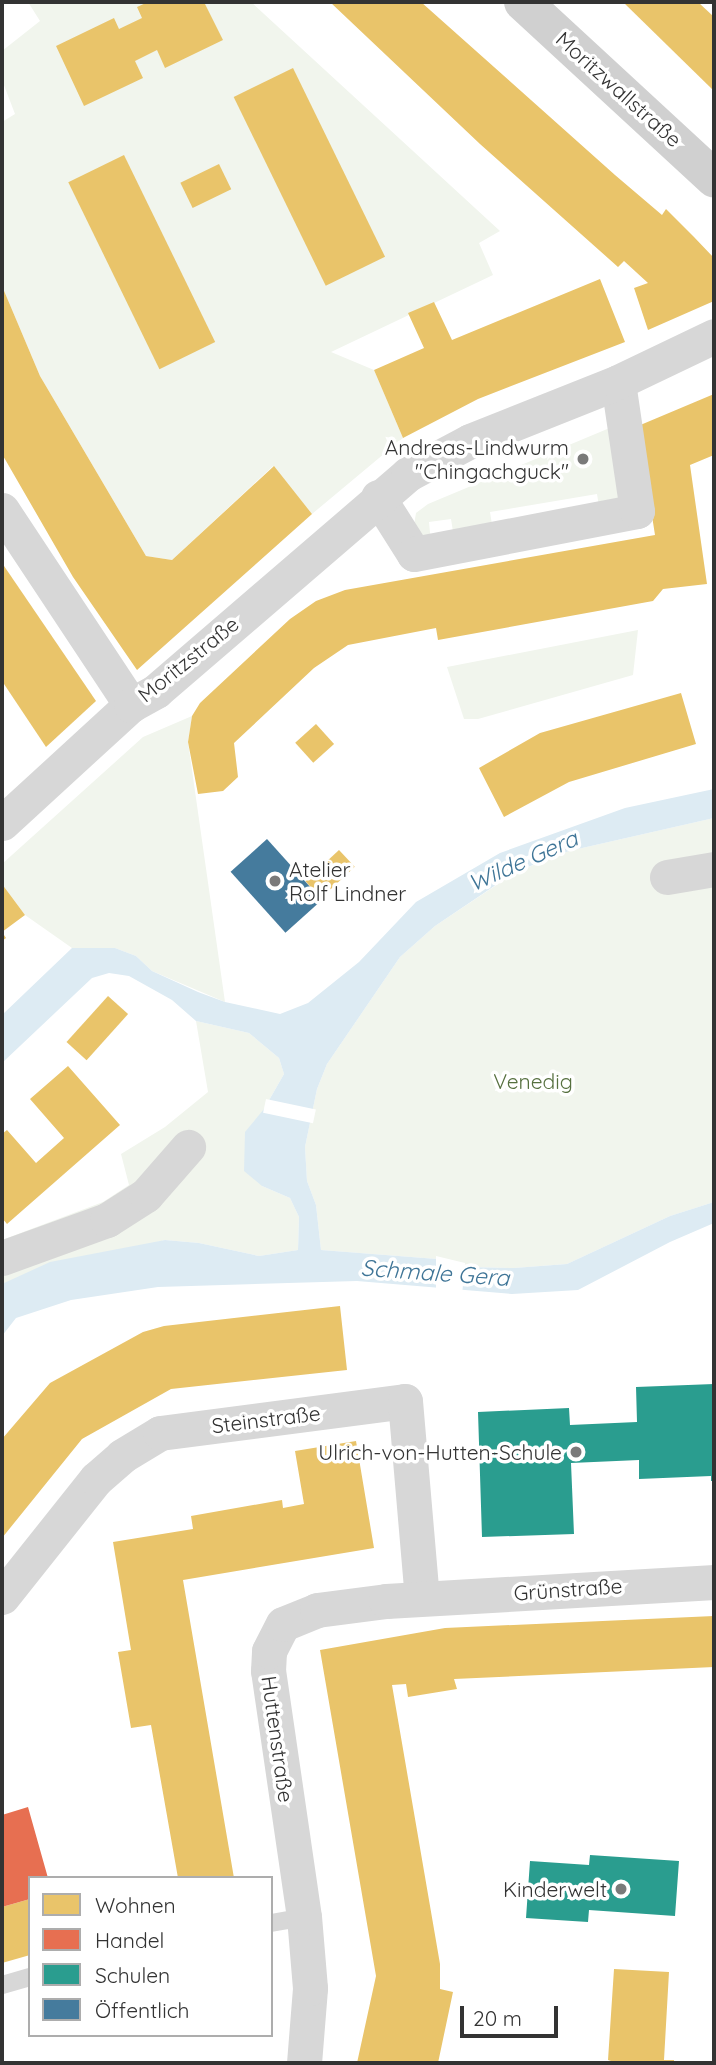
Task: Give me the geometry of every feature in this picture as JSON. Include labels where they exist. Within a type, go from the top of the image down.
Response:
[{"type":"main road","name":"Moritzwallstraße","points":[[523,2],[714,178]]},
{"type":"street","name":"Moritzstraße","points":[[2,823],[131,705],[156,691],[378,497],[408,474],[470,440],[618,382],[714,336]]},
{"type":"street","points":[[378,497],[414,554],[637,511],[618,382]]},
{"type":"street","points":[[2,510],[131,705]]},
{"type":"street","points":[[667,877],[714,869]]},
{"type":"street","points":[[2,1258],[107,1220],[146,1195],[188,1147]]},
{"type":"street","name":"Steinstraße","points":[[2,1597],[96,1479],[122,1456],[160,1433],[405,1402],[422,1598]]},
{"type":"street","name":"Grünstraße","points":[[422,1598],[714,1582]]},
{"type":"street","name":"Huttenstraße","points":[[304,2063],[310,1988],[288,1920],[268,1671],[273,1638],[283,1623],[301,1614],[422,1598]]},
{"type":"lane","points":[[2,1985],[28,1978]]},
{"type":"green space","points":[[28,2],[251,2],[500,231],[479,243],[493,275],[331,352],[374,370],[403,438],[312,514],[273,466],[172,560],[146,556],[40,376],[2,286],[2,122],[15,114],[2,80],[2,51],[40,21]]},
{"type":"green space","points":[[612,427],[626,493],[600,513],[597,494],[490,512],[493,531],[454,538],[451,519],[429,522],[431,543],[419,534],[414,525],[416,513],[428,504]]},
{"type":"green space","points":[[638,630],[633,675],[478,719],[464,719],[447,667]]},
{"type":"green space","points":[[192,716],[188,742],[225,1002],[152,971],[136,956],[115,948],[72,948],[25,915],[2,884],[2,864],[143,737]]},
{"type":"green space","name":"Venedig","points":[[714,818],[714,1202],[670,1216],[567,1264],[514,1268],[466,1267],[437,1259],[321,1250],[316,1205],[307,1181],[305,1147],[317,1089],[327,1064],[400,957],[435,926],[516,872],[569,851]]},
{"type":"green space","points":[[196,1021],[249,1033],[279,1058],[284,1074],[264,1109],[262,1186],[290,1198],[299,1217],[298,1250],[259,1256],[199,1243],[165,1240],[2,1284],[2,1240],[103,1202],[129,1185],[121,1154],[165,1127],[208,1092]]},
{"type":"water","points":[[714,789],[714,818],[569,851],[515,872],[435,926],[400,957],[327,1064],[317,1089],[305,1147],[307,1181],[316,1205],[321,1250],[437,1259],[466,1267],[514,1268],[567,1264],[670,1216],[714,1202],[714,1223],[670,1242],[578,1290],[512,1294],[357,1281],[158,1287],[71,1300],[16,1318],[2,1336],[2,1284],[50,1262],[165,1240],[199,1243],[259,1256],[298,1250],[299,1217],[290,1198],[262,1186],[244,1171],[245,1132],[264,1109],[284,1074],[279,1058],[249,1033],[196,1021],[172,1000],[129,976],[109,973],[92,978],[2,1063],[2,1015],[72,948],[115,948],[136,956],[152,971],[198,992],[225,1002],[280,1014],[308,1003],[359,962],[416,902],[500,853],[625,808]]},
{"type":"pier","points":[[266,1099],[316,1110],[313,1123],[263,1113]]},
{"type":"pier","points":[[436,1256],[465,1263],[462,1295],[436,1292]]},
{"type":"building: Wohnen","points":[[148,2],[204,2],[223,40],[165,68],[157,50],[135,61],[143,78],[84,106],[56,46],[114,18],[119,29],[142,18],[137,7]]},
{"type":"building: Wohnen","points":[[330,2],[421,2],[615,175],[662,215],[666,209],[694,237],[714,258],[714,301],[648,330],[634,288],[648,283],[624,261],[618,267],[480,144]]},
{"type":"building: Wohnen","points":[[623,2],[698,2],[714,17],[714,91]]},
{"type":"building: Wohnen","points":[[293,68],[385,257],[326,286],[234,97]]},
{"type":"building: Wohnen","points":[[124,155],[215,342],[159,369],[68,182]]},
{"type":"building: Wohnen","points":[[219,164],[231,189],[193,208],[180,183]]},
{"type":"building: Wohnen","points":[[600,279],[625,342],[478,399],[403,438],[374,370],[424,348],[408,313],[434,302],[452,340]]},
{"type":"building: Wohnen","points":[[2,286],[40,376],[146,556],[172,560],[274,466],[312,514],[137,670],[73,577],[2,454]]},
{"type":"building: Wohnen","points":[[714,394],[714,455],[690,465],[707,584],[663,589],[653,601],[438,640],[436,628],[348,645],[314,668],[234,743],[238,777],[223,791],[198,794],[188,742],[192,716],[200,703],[290,619],[316,601],[345,590],[655,535],[638,426]]},
{"type":"building: Wohnen","points":[[2,563],[96,701],[46,747],[2,681]]},
{"type":"building: Wohnen","points":[[681,693],[696,744],[569,782],[504,817],[479,768],[540,733]]},
{"type":"building: Wohnen","points":[[316,724],[334,744],[313,763],[295,743]]},
{"type":"building: Wohnen","points":[[339,850],[355,867],[321,898],[305,881]]},
{"type":"building: Wohnen","points":[[2,884],[25,915],[2,932]]},
{"type":"building: Wohnen","points":[[108,996],[128,1014],[87,1060],[67,1042]]},
{"type":"building: Wohnen","points":[[68,1066],[120,1125],[7,1224],[2,1218],[2,1134],[7,1130],[36,1163],[64,1138],[30,1099]]},
{"type":"building: Wohnen","points":[[340,1306],[347,1370],[171,1389],[82,1439],[2,1538],[2,1439],[50,1383],[143,1332],[164,1326]]},
{"type":"building: Wohnen","points":[[356,1441],[374,1548],[183,1580],[234,1876],[178,1876],[151,1725],[131,1728],[118,1652],[131,1650],[113,1542],[193,1529],[191,1516],[282,1500],[283,1508],[304,1504],[295,1451]]},
{"type":"building: Wohnen","points":[[714,1616],[714,1667],[454,1679],[457,1689],[408,1697],[406,1684],[392,1685],[440,1964],[440,1989],[453,1992],[438,2063],[357,2063],[376,1976],[320,1650],[445,1628]]},
{"type":"building: Wohnen","points":[[28,1900],[28,1956],[2,1963],[2,1907]]},
{"type":"building: Wohnen","points":[[614,1969],[669,1972],[664,2060],[674,2060],[674,2063],[617,2063],[608,2060]]},
{"type":"building: Handel","points":[[28,1807],[47,1876],[28,1876],[28,1900],[2,1907],[2,1815]]},
{"type":"building: Schulen","points":[[714,1384],[714,1481],[711,1481],[711,1476],[639,1479],[639,1460],[571,1463],[574,1534],[482,1537],[478,1412],[569,1408],[570,1425],[637,1422],[636,1387]]},
{"type":"building: Schulen","points":[[590,1855],[679,1861],[675,1916],[589,1910],[588,1922],[526,1918],[530,1861],[589,1865]]},
{"type":"building: Öffentlich","points":[[267,839],[322,900],[285,933],[231,872]]},
{"type":"place","name":"Andreas-Lindwurm \"Chingachguck\"","points":[[583,459]]},
{"type":"place","name":"Atelier Rolf Lindner","points":[[275,881]]},
{"type":"place","name":"Ulrich-von-Hutten-Schule","points":[[576,1452]]},
{"type":"place","name":"Kinderwelt","points":[[621,1889]]},
{"type":"water label","name":"Wilde Gera","points":[[523,861]]},
{"type":"water label","name":"Schmale Gera","points":[[435,1273]]}]
